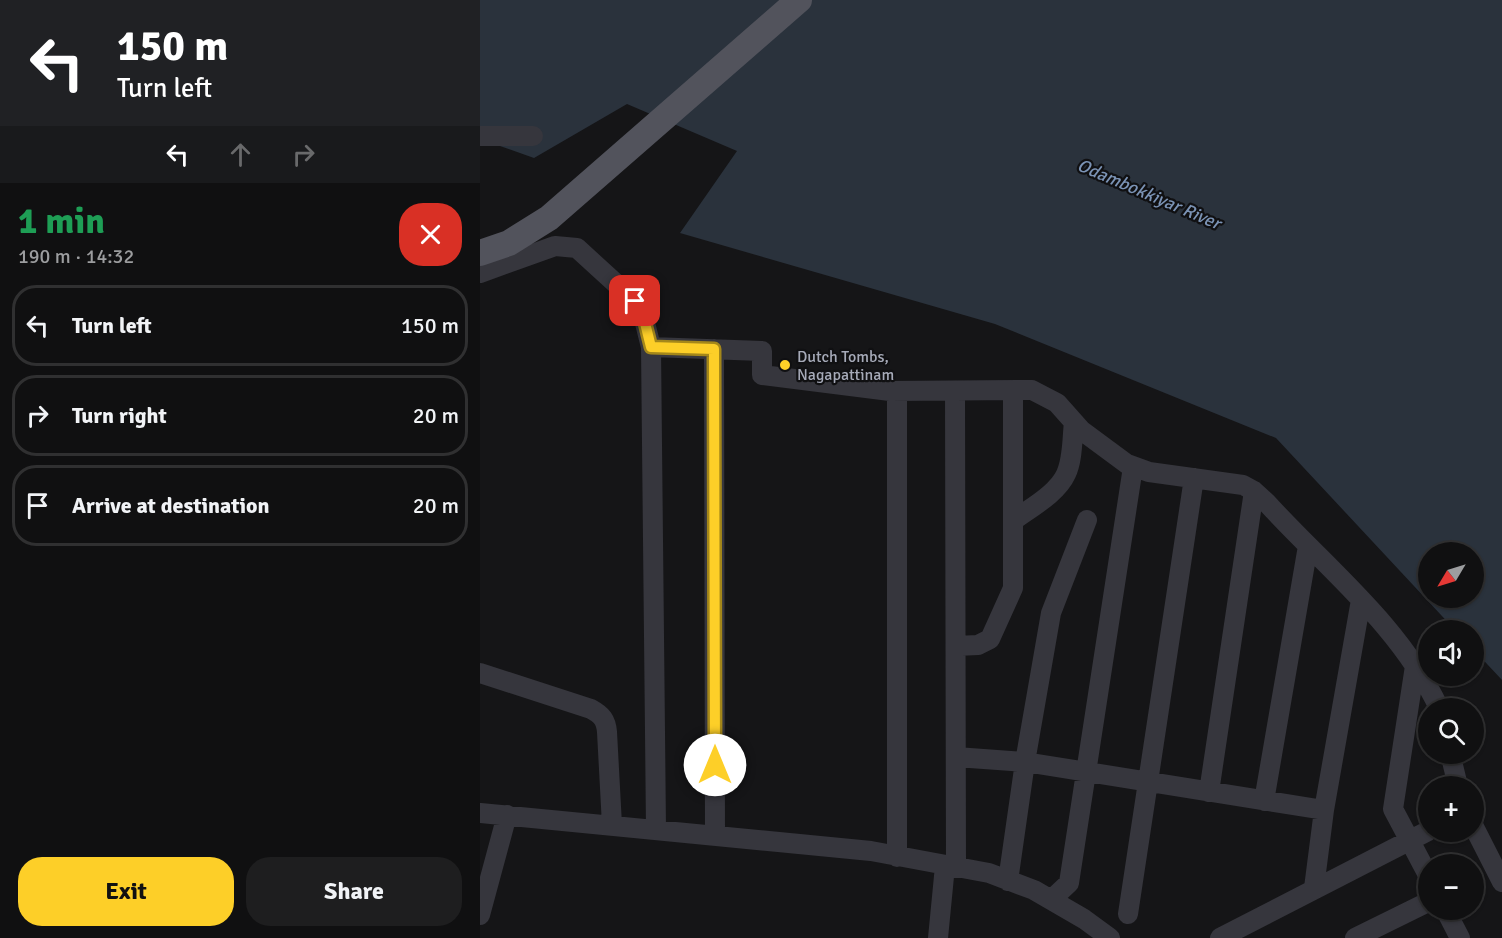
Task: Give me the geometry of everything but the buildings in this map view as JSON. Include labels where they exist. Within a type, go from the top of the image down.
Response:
[{"type":"main road","points":[[480,253],[509,243],[549,218],[799,0]]},
{"type":"street","points":[[480,136],[533,136]]},
{"type":"street","points":[[480,273],[555,246],[577,248],[635,301],[643,315],[651,347],[656,829]]},
{"type":"street","points":[[651,347],[762,351],[762,375],[841,386],[897,391],[1032,390],[1057,403],[1097,443],[1133,467],[1243,484],[1254,491],[1361,600],[1407,651],[1434,698]]},
{"type":"street","points":[[714,349],[715,836]]},
{"type":"street","points":[[897,391],[897,856]]},
{"type":"street","points":[[938,938],[951,867],[956,758],[956,391]]},
{"type":"street","points":[[956,646],[985,643],[990,639],[1013,588],[1013,391]]},
{"type":"street","points":[[1013,521],[1042,500],[1066,476],[1074,422]]},
{"type":"street","points":[[1051,900],[1069,883],[1133,467]]},
{"type":"street","points":[[1128,914],[1194,478]]},
{"type":"street","points":[[1209,792],[1254,491]]},
{"type":"street","points":[[1008,881],[1051,613],[1088,520]]},
{"type":"street","points":[[1264,801],[1308,546]]},
{"type":"street","points":[[1314,888],[1324,810],[1361,600]]},
{"type":"street","points":[[1416,666],[1393,809],[1418,856]]},
{"type":"street","points":[[480,673],[599,713],[605,721],[607,732],[612,825]]},
{"type":"street","points":[[956,758],[1026,762],[1324,810]]},
{"type":"street","points":[[480,813],[871,851],[988,873],[1034,890],[1110,938]]},
{"type":"street","points":[[480,915],[507,815]]},
{"type":"street","points":[[1220,938],[1418,836]]},
{"type":"street","points":[[1482,842],[1502,882]]},
{"type":"street","points":[[1355,938],[1418,907]]},
{"type":"street","points":[[1451,920],[1460,938]]},
{"type":"water","name":"Odambokkiyar River","points":[[480,0],[1502,0],[1502,680],[1484,661],[1484,620],[1446,620],[1434,608],[1484,608],[1484,542],[1418,542],[1418,590],[1276,438],[995,324],[680,233],[737,151],[627,104],[534,158],[480,139]]},
{"type":"place","name":"Dutch Tombs, Nagapattinam","points":[[785,365]]},
{"type":"route","points":[[635,301],[643,315],[651,347],[714,349],[715,765]]}]
